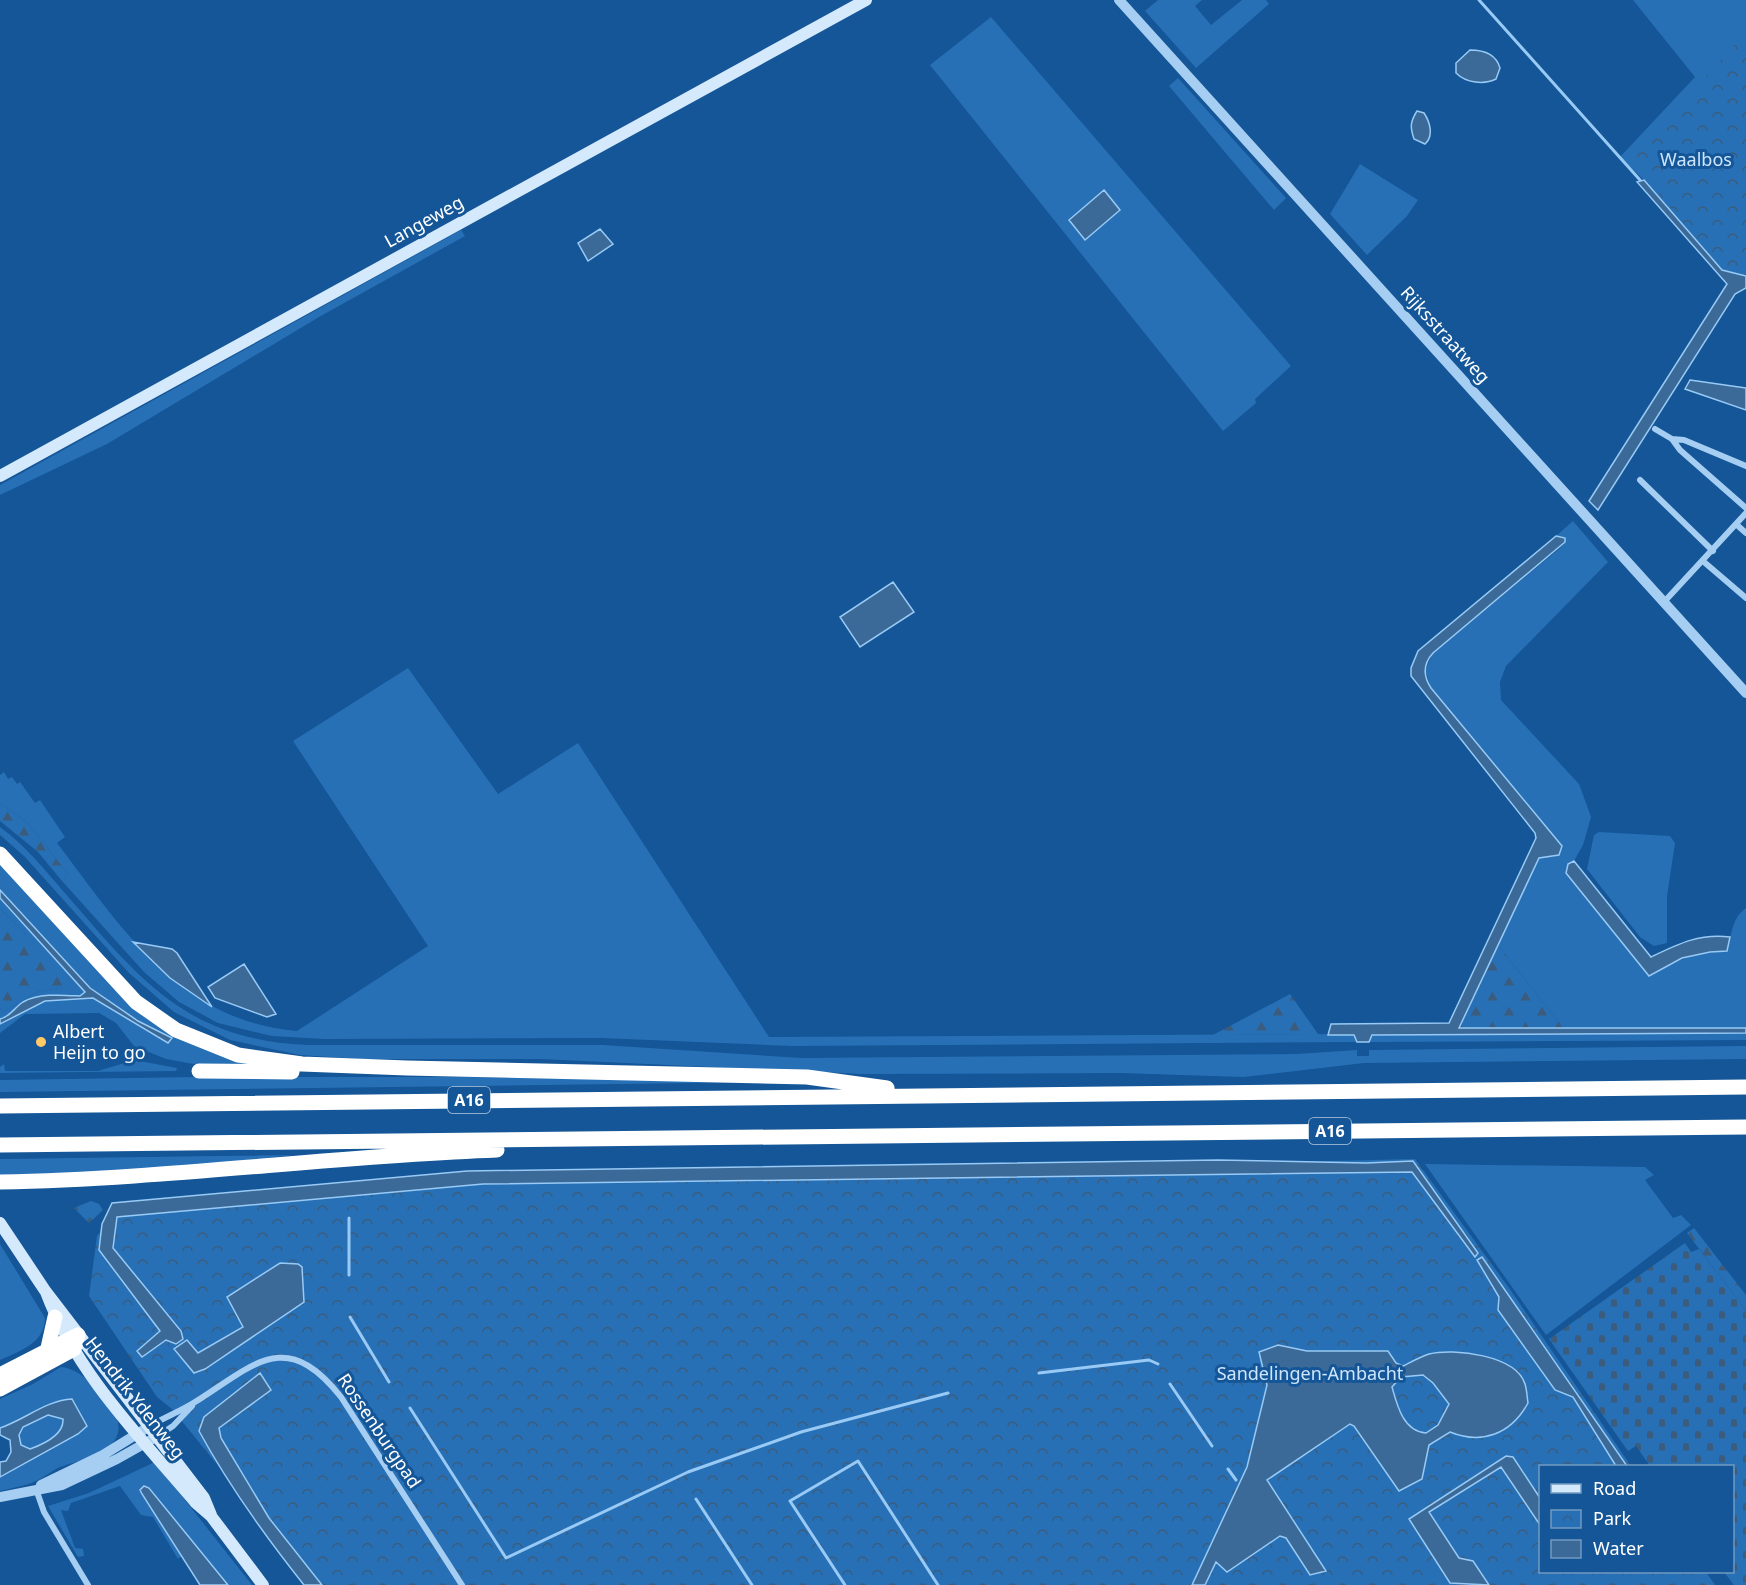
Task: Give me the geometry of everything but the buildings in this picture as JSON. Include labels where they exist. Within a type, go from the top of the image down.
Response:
[{"type":"highway","name":"A16","points":[[0,854],[136,1002],[176,1030],[216,1048],[263,1060],[407,1068],[807,1077],[937,1095]]},
{"type":"highway","name":"A16","points":[[199,1071],[303,1072],[407,1068]]},
{"type":"highway","name":"A16","points":[[0,1106],[1746,1086]]},
{"type":"highway","name":"A16","points":[[0,1145],[1746,1127]]},
{"type":"highway","name":"A16","points":[[0,1182],[114,1178],[406,1154],[499,1150],[535,1139]]},
{"type":"highway","points":[[48,1348],[55,1317]]},
{"type":"highway","points":[[0,1375],[48,1348],[73,1341]]},
{"type":"highway","points":[[0,1389],[73,1341]]},
{"type":"main road","name":"Langeweg","points":[[0,476],[866,0]]},
{"type":"main road","name":"Hendrik Ydenweg","points":[[0,1224],[46,1293],[73,1341],[154,1431],[204,1498],[211,1516]]},
{"type":"main road","name":"Hendrik Ydenweg","points":[[46,1293],[55,1317],[142,1438],[196,1503],[211,1516],[263,1585]]},
{"type":"street","name":"Rijksstraatweg","points":[[1119,0],[1746,693]]},
{"type":"street","points":[[1655,429],[1672,439],[1680,450],[1746,508]]},
{"type":"street","points":[[1672,439],[1684,440],[1746,466]]},
{"type":"street","points":[[1640,480],[1713,551]]},
{"type":"street","points":[[1664,602],[1704,562],[1746,513]]},
{"type":"street","points":[[1737,525],[1746,532]]},
{"type":"street","points":[[1704,562],[1746,598]]},
{"type":"street","name":"Rossenburgpad","points":[[154,1431],[204,1395],[256,1363],[286,1359],[311,1366],[327,1379],[341,1397],[462,1585]]},
{"type":"street","points":[[199,1387],[204,1395]]},
{"type":"street","name":"Rossenburgpad","points":[[154,1431],[173,1426],[194,1403]]},
{"type":"street","points":[[0,1497],[35,1488],[154,1431]]},
{"type":"street","points":[[35,1488],[44,1512],[88,1585]]},
{"type":"green space","points":[[1158,0],[1202,0],[1195,6],[1211,25],[1242,0],[1266,0],[1269,4],[1196,68],[1145,11]]},
{"type":"green space","name":"Waalbos","points":[[1633,0],[1746,0],[1746,276],[1722,270],[1644,180],[1620,157],[1695,77]]},
{"type":"green space","points":[[991,17],[1291,366],[1255,399],[1256,403],[1223,431],[930,65]]},
{"type":"green space","name":"Waalbos","points":[[1746,33],[1746,282],[1724,271],[1629,158]]},
{"type":"green space","points":[[1178,78],[1286,198],[1274,210],[1169,86]]},
{"type":"green space","points":[[1360,164],[1418,200],[1407,216],[1367,255],[1330,214]]},
{"type":"green space","points":[[461,230],[465,236],[319,317],[107,444],[0,495],[0,485]]},
{"type":"green space","points":[[1573,521],[1608,562],[1506,666],[1500,682],[1501,700],[1579,784],[1591,817],[1583,845],[1574,861],[1568,865],[1649,975],[1695,955],[1725,952],[1734,923],[1746,908],[1746,1028],[1564,1029],[1497,944],[1539,857],[1554,857],[1552,834],[1431,688],[1425,670],[1433,653],[1559,549],[1565,542],[1565,538],[1556,536]]},
{"type":"green space","points":[[408,668],[498,794],[578,743],[769,1037],[1318,1034],[1354,1035],[1357,1042],[791,1046],[601,1038],[324,1039],[272,1036],[218,1023],[179,1002],[144,972],[62,881],[68,874],[28,823],[0,803],[0,775],[4,772],[8,779],[12,777],[17,784],[20,782],[35,803],[40,800],[65,837],[57,843],[105,907],[157,965],[186,990],[219,1009],[255,1024],[297,1031],[428,946],[293,741]]},
{"type":"green space","points":[[0,803],[28,823],[68,874],[62,881],[38,852],[0,821]]},
{"type":"green space","points":[[0,827],[34,858],[116,951],[168,998],[196,1017],[228,1031],[265,1040],[307,1045],[603,1045],[802,1058],[1297,1054],[1357,1050],[1357,1056],[1369,1056],[1369,1050],[1746,1046],[1746,1059],[1364,1063],[1244,1077],[1120,1073],[863,1074],[541,1059],[359,1059],[300,1055],[230,1040],[174,1012],[129,973],[24,856],[0,835]]},
{"type":"green space","points":[[1599,832],[1670,836],[1675,843],[1667,896],[1667,943],[1654,946],[1640,937],[1587,869],[1594,835]]},
{"type":"green space","points":[[0,857],[132,1001],[266,1065],[210,1067],[166,1059],[134,1046],[116,1023],[99,1013],[25,1014],[0,1033],[0,1008],[3,1012],[37,992],[69,986],[20,928],[0,909]]},
{"type":"green space","points":[[0,909],[20,928],[70,986],[37,992],[3,1012],[0,1008]]},
{"type":"green space","points":[[1497,944],[1564,1029],[1458,1028]]},
{"type":"green space","points":[[1290,994],[1318,1034],[1213,1035]]},
{"type":"green space","points":[[1746,1033],[1746,1040],[1369,1042],[1372,1035]]},
{"type":"green space","points":[[134,1060],[177,1068],[176,1071],[0,1073],[0,1067],[4,1064],[5,1071],[98,1071]]},
{"type":"green space","points":[[465,1077],[773,1082],[0,1092],[0,1080]]},
{"type":"green space","points":[[293,1155],[164,1169],[0,1178],[0,1159]]},
{"type":"green space","name":"Sandelingen-Ambacht","points":[[1415,1159],[1509,1288],[1630,1465],[1539,1465],[1539,1573],[1707,1573],[1715,1585],[315,1585],[172,1409],[157,1397],[89,1296],[97,1236],[118,1209],[474,1182]]},
{"type":"green space","points":[[1425,1164],[1645,1167],[1654,1175],[1645,1180],[1673,1218],[1681,1215],[1691,1225],[1546,1335]]},
{"type":"green space","points":[[91,1201],[99,1204],[103,1210],[89,1223],[74,1208]]},
{"type":"green space","points":[[1694,1228],[1746,1295],[1746,1310],[1687,1233]]},
{"type":"green space","points":[[1685,1243],[1691,1252],[1699,1249],[1746,1310],[1746,1585],[1734,1585],[1725,1573],[1734,1573],[1734,1465],[1649,1465],[1636,1446],[1628,1451],[1549,1339]]},
{"type":"green space","points":[[0,1244],[45,1318],[44,1327],[36,1340],[0,1360]]},
{"type":"green space","points":[[61,1367],[78,1373],[99,1393],[116,1416],[119,1428],[116,1437],[110,1445],[92,1456],[60,1467],[32,1483],[0,1491],[0,1477],[78,1434],[87,1426],[72,1399],[54,1403],[0,1428],[0,1399],[33,1384]]},
{"type":"green space","points":[[48,1415],[63,1419],[60,1430],[47,1442],[30,1449],[21,1445],[19,1435],[23,1427]]},
{"type":"green space","points":[[155,1462],[252,1585],[228,1585],[149,1488],[142,1494],[181,1556],[178,1559],[153,1517],[141,1515],[120,1486],[71,1503],[68,1511],[61,1510],[75,1548],[83,1549],[84,1556],[78,1557],[48,1506],[89,1493]]},
{"type":"water","points":[[1470,50],[1485,52],[1496,59],[1500,68],[1496,79],[1475,82],[1456,73],[1456,63]]},
{"type":"water","points":[[1417,111],[1424,113],[1429,125],[1430,133],[1425,144],[1414,139],[1412,131],[1411,125]]},
{"type":"water","points":[[1644,180],[1722,270],[1746,276],[1746,288],[1735,294],[1598,510],[1589,501],[1727,284],[1637,182]]},
{"type":"water","points":[[1104,190],[1120,210],[1085,240],[1069,220]]},
{"type":"water","points":[[600,229],[613,244],[588,261],[578,243]]},
{"type":"water","points":[[1690,380],[1746,388],[1746,410],[1685,389]]},
{"type":"water","points":[[1556,536],[1565,538],[1565,542],[1433,653],[1426,666],[1425,675],[1431,688],[1562,846],[1559,855],[1539,858],[1459,1028],[1746,1028],[1746,1033],[1372,1035],[1369,1042],[1357,1042],[1354,1035],[1328,1035],[1331,1024],[1449,1023],[1536,838],[1535,833],[1411,676],[1411,668],[1418,651]]},
{"type":"water","points":[[893,582],[914,612],[860,647],[840,617]]},
{"type":"water","points":[[1574,861],[1651,957],[1699,938],[1719,936],[1730,937],[1727,951],[1682,958],[1649,976],[1566,873],[1568,864]]},
{"type":"water","points":[[0,890],[90,988],[138,1021],[172,1038],[168,1043],[93,998],[45,1001],[0,1024],[0,1019],[29,999],[51,995],[80,996],[85,992],[0,898]]},
{"type":"water","points":[[133,942],[172,949],[177,953],[212,1007],[170,978]]},
{"type":"water","points":[[244,964],[276,1014],[267,1017],[215,998],[208,987]]},
{"type":"water","points":[[1218,1160],[1366,1163],[1413,1161],[1478,1253],[1475,1257],[1412,1172],[483,1184],[117,1217],[113,1248],[181,1331],[183,1339],[176,1344],[166,1340],[142,1357],[137,1351],[160,1331],[99,1250],[102,1224],[112,1203],[467,1171]]},
{"type":"water","points":[[1482,1257],[1626,1465],[1615,1465],[1573,1397],[1555,1390],[1498,1310],[1499,1297],[1477,1260]]},
{"type":"water","points":[[280,1263],[298,1264],[302,1267],[304,1302],[205,1369],[194,1373],[174,1349],[187,1340],[198,1353],[243,1327],[227,1297]]},
{"type":"water","points":[[1278,1345],[1307,1351],[1388,1351],[1396,1363],[1403,1366],[1429,1354],[1468,1353],[1497,1360],[1510,1366],[1525,1384],[1528,1403],[1513,1422],[1495,1434],[1473,1437],[1450,1432],[1429,1445],[1422,1479],[1399,1491],[1354,1426],[1350,1424],[1267,1480],[1326,1571],[1310,1575],[1286,1538],[1280,1536],[1227,1572],[1216,1562],[1205,1585],[1192,1585],[1247,1467],[1267,1385],[1259,1352]],"holes":[[[1423,1375],[1433,1383],[1449,1404],[1438,1425],[1426,1433],[1412,1428],[1406,1422],[1392,1387],[1401,1377]]]},
{"type":"water","points":[[260,1373],[271,1390],[219,1428],[221,1438],[269,1518],[322,1585],[304,1585],[248,1510],[199,1431],[204,1417]]},
{"type":"water","points":[[72,1399],[87,1426],[78,1434],[0,1477],[0,1462],[6,1461],[11,1452],[10,1440],[0,1435],[0,1428],[63,1400]],"holes":[[[48,1415],[63,1419],[60,1430],[47,1442],[30,1449],[21,1445],[19,1435],[23,1427]]]},
{"type":"water","points":[[1506,1456],[1513,1457],[1539,1496],[1539,1524],[1501,1467],[1429,1512],[1459,1558],[1473,1561],[1489,1585],[1450,1583],[1409,1519]]},
{"type":"water","points":[[144,1486],[149,1488],[228,1585],[200,1585],[142,1494],[140,1490]]},
{"type":"waterway","points":[[1479,0],[1640,180]]},
{"type":"waterway","points":[[349,1218],[349,1275]]},
{"type":"waterway","points":[[350,1317],[389,1382]]},
{"type":"waterway","points":[[1039,1373],[1149,1360],[1158,1364]]},
{"type":"waterway","points":[[1170,1384],[1212,1446]]},
{"type":"waterway","points":[[410,1408],[506,1558],[688,1472],[801,1432],[948,1393]]},
{"type":"waterway","points":[[845,1585],[790,1501],[858,1461],[938,1585]]},
{"type":"waterway","points":[[1228,1469],[1236,1480]]},
{"type":"waterway","points":[[696,1499],[752,1585]]},
{"type":"place","name":"Albert Heijn to go","points":[[41,1042]]}]
